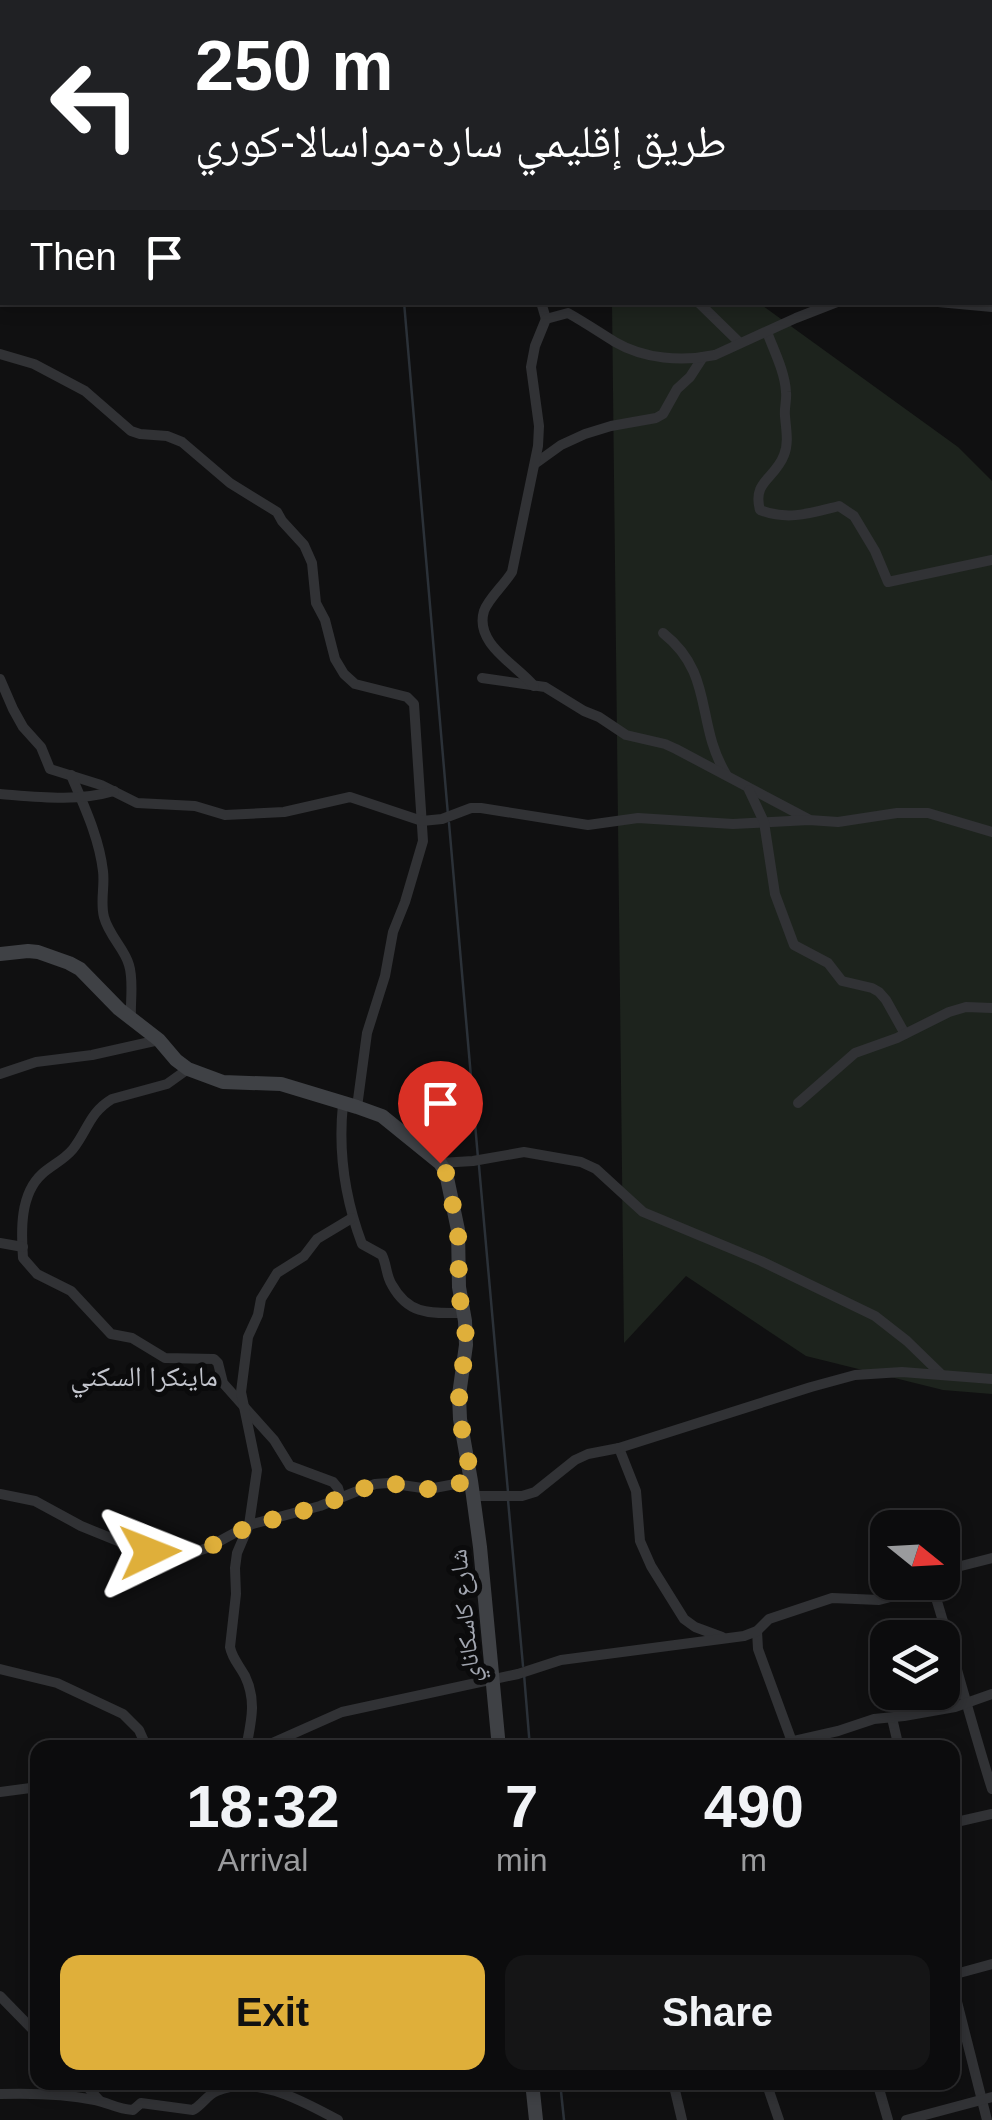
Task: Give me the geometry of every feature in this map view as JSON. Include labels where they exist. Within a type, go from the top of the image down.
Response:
[{"type":"street","points":[[534,686],[496,649],[485,634],[483,622],[484,611],[512,572],[536,463],[539,426],[531,367],[546,319],[542,305]]},
{"type":"street","points":[[701,305],[740,343]]},
{"type":"street","points":[[546,319],[568,314],[616,342],[662,358],[703,357],[829,305]]},
{"type":"street","points":[[965,305],[992,308]]},
{"type":"street","points":[[767,332],[786,391],[786,452],[760,487],[756,496],[760,510],[775,516],[800,516],[838,506],[854,516],[888,582],[992,560]]},
{"type":"street","points":[[0,354],[34,364],[85,391],[131,431],[182,442],[230,483],[277,512],[304,545],[312,563],[316,603],[344,674],[354,684],[407,697],[414,704],[423,841],[393,932],[350,1105],[342,1165],[352,1218],[362,1244],[382,1254],[390,1284],[410,1306],[432,1313],[462,1313]]},
{"type":"street","points":[[536,463],[561,444],[585,434],[663,414],[677,388],[703,357]]},
{"type":"street","points":[[663,633],[682,650],[697,675],[715,755],[728,777]]},
{"type":"street","points":[[0,678],[13,709],[41,747],[50,769],[148,805],[195,806],[239,815],[284,812],[350,797],[422,821],[481,808],[588,825],[638,818],[704,824],[838,822],[897,813],[928,813],[992,832]]},
{"type":"street","points":[[482,678],[545,687],[626,735],[664,744],[809,820]]},
{"type":"street","points":[[72,775],[92,823],[103,870],[103,914],[130,966],[131,1020]]},
{"type":"street","points":[[748,789],[764,822],[775,894],[794,945],[821,958],[842,981],[879,992],[905,1034]]},
{"type":"street","points":[[0,794],[81,798],[115,790]]},
{"type":"street","points":[[0,954],[38,952],[70,963],[188,1068],[223,1082],[281,1084],[382,1116],[440,1163],[524,1152],[581,1162],[596,1169],[644,1212],[761,1261],[875,1316],[942,1375]]},
{"type":"street","points":[[798,1104],[856,1052],[949,1012],[966,1007],[992,1008]]},
{"type":"street","points":[[0,1074],[36,1062],[160,1040]]},
{"type":"street","points":[[188,1068],[168,1084],[112,1099],[86,1124],[76,1146],[65,1158],[41,1174],[25,1207],[24,1258],[36,1274],[71,1290],[111,1334],[132,1338],[165,1358],[214,1358],[223,1383],[274,1440],[290,1466],[333,1482],[341,1498]]},
{"type":"street","name":"شارع كاسكاناي","points":[[440,1163],[446,1173],[458,1230],[466,1345],[460,1419],[472,1488],[498,1740]]},
{"type":"street","points":[[248,1740],[253,1700],[230,1647],[235,1568],[250,1526],[256,1459],[240,1392],[248,1337],[266,1290],[278,1272],[304,1256],[317,1238],[352,1218]]},
{"type":"street","points":[[0,1242],[22,1247]]},
{"type":"street","points":[[0,1494],[35,1500],[81,1526],[150,1552],[192,1553],[250,1526],[375,1484],[472,1488],[522,1496],[535,1492],[588,1454],[619,1448],[856,1375],[902,1372],[992,1379]]},
{"type":"street","points":[[619,1448],[636,1491],[640,1541],[651,1566],[684,1619],[726,1638]]},
{"type":"street","points":[[960,1566],[992,1558]]},
{"type":"street","points":[[279,1740],[342,1712],[518,1674],[561,1660],[744,1636],[769,1619],[832,1598],[870,1600]]},
{"type":"street","points":[[936,1600],[992,1789]]},
{"type":"street","points":[[756,1631],[758,1650],[791,1739]]},
{"type":"street","points":[[744,1636],[758,1650]]},
{"type":"street","points":[[0,1670],[57,1684],[123,1714],[143,1740]]},
{"type":"street","points":[[788,1740],[874,1719],[965,1704],[992,1694]]},
{"type":"street","points":[[892,1718],[897,1740]]},
{"type":"street","points":[[0,1792],[30,1788]]},
{"type":"street","points":[[960,1820],[992,1814]]},
{"type":"street","points":[[960,1975],[992,1964]]},
{"type":"street","points":[[0,1996],[30,2027]]},
{"type":"street","points":[[960,2005],[987,2098],[987,2120]]},
{"type":"street","points":[[90,2090],[100,2101]]},
{"type":"street","points":[[3,2092],[100,2101],[132,2115],[142,2103],[193,2110],[220,2090]]},
{"type":"street","points":[[266,2090],[287,2095],[338,2120]]},
{"type":"street","points":[[533,2090],[536,2120]]},
{"type":"street","points":[[675,2090],[682,2120]]},
{"type":"street","points":[[769,2090],[779,2120]]},
{"type":"street","points":[[880,2090],[888,2120]]},
{"type":"street","points":[[906,2120],[987,2098]]},
{"type":"shaded area","points":[[612,305],[762,305],[958,447],[992,481],[992,1394],[943,1390],[806,1356],[686,1276],[624,1343]]},
{"type":"waterway","points":[[404,305],[448,815]]},
{"type":"waterway","points":[[449,823],[478,1158]]},
{"type":"waterway","points":[[479,1166],[508,1492]]},
{"type":"waterway","points":[[508,1500],[523,1666]]},
{"type":"waterway","points":[[524,1674],[529,1740]]},
{"type":"waterway","points":[[561,2090],[564,2120]]},
{"type":"district","name":"ماينكرا السكني","points":[[144,1376]]},
{"type":"route","points":[[150,1552],[192,1553],[250,1526],[320,1506],[375,1484],[428,1489],[472,1481],[460,1419],[466,1345],[458,1230],[446,1173],[440,1163]]}]
